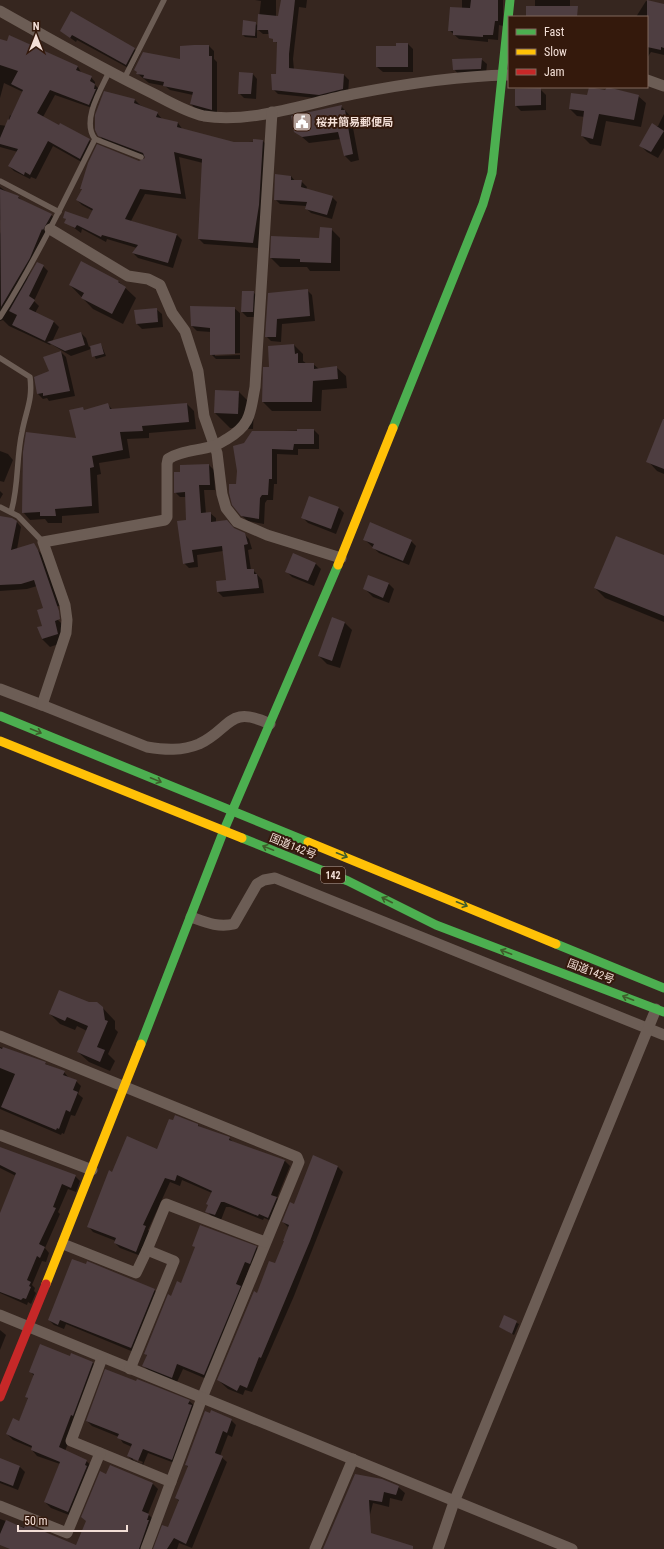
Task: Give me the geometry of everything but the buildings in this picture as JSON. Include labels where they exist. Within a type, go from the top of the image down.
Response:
[{"type":"main road","points":[[509,16],[510,0]]},
{"type":"main road","points":[[0,1397],[63,1244],[224,830],[341,558],[483,204],[492,173],[505,75],[508,30]]},
{"type":"main road","name":"国道142号","points":[[0,716],[664,988]]},
{"type":"main road","name":"国道142号","points":[[0,741],[348,881],[436,925],[660,1011]]},
{"type":"street","points":[[0,11],[124,80],[182,108],[202,115],[233,118],[272,112],[353,94],[443,79],[505,75]]},
{"type":"street","points":[[648,80],[664,86]]},
{"type":"street","points":[[42,705],[66,633],[67,620],[65,605],[44,542],[165,520],[167,516],[168,459],[182,453],[214,446],[244,427],[249,416],[255,386],[272,112]]},
{"type":"street","points":[[50,229],[128,276],[148,279],[160,285],[172,313],[185,331],[190,346],[198,371],[204,416],[211,432],[217,453],[222,494],[226,508],[237,522],[267,535],[341,558]]},
{"type":"street","points":[[0,689],[147,747],[164,750],[186,748],[198,744],[210,738],[224,726],[239,717],[249,716],[270,724]]},
{"type":"street","points":[[191,917],[214,925],[225,926],[234,924],[257,884],[264,880],[275,878],[664,1035]]},
{"type":"street","points":[[438,1549],[454,1502],[647,1028],[660,1011]]},
{"type":"street","points":[[0,1036],[297,1156],[299,1162],[202,1398],[146,1549]]},
{"type":"street","points":[[0,1134],[92,1170]]},
{"type":"street","points":[[63,1244],[136,1272],[166,1204],[265,1242]]},
{"type":"street","points":[[130,1369],[174,1261],[147,1250]]},
{"type":"street","points":[[0,1315],[572,1549]]},
{"type":"street","points":[[102,1358],[71,1441],[171,1482]]},
{"type":"street","points":[[0,1506],[67,1533],[100,1453]]},
{"type":"street","points":[[315,1549],[353,1459]]},
{"type":"lane","points":[[124,80],[164,0]]},
{"type":"lane","points":[[109,72],[91,116],[90,129],[95,139],[141,157]]},
{"type":"lane","points":[[0,318],[19,287],[50,229],[95,139]]},
{"type":"lane","points":[[0,181],[59,212]]},
{"type":"lane","points":[[0,358],[30,377],[31,386],[30,405],[22,431],[15,497],[11,512]]},
{"type":"lane","points":[[0,507],[11,512],[44,542]]},
{"type":"traffic: fast","points":[[508,16],[510,0]]},
{"type":"traffic: fast","points":[[393,428],[483,204],[492,173],[508,19]]},
{"type":"traffic: fast","points":[[141,1044],[224,830],[338,565]]},
{"type":"traffic: fast","points":[[0,716],[308,842]]},
{"type":"traffic: fast","points":[[242,838],[348,881],[436,925],[664,1012]]},
{"type":"traffic: fast","points":[[556,944],[664,988]]},
{"type":"traffic: slow","points":[[338,565],[393,428]]},
{"type":"traffic: slow","points":[[0,741],[242,838]]},
{"type":"traffic: slow","points":[[308,842],[556,944]]},
{"type":"traffic: slow","points":[[46,1284],[141,1044]]},
{"type":"traffic: jam","points":[[0,1397],[46,1284]]},
{"type":"place","name":"桜井簡易郵便局","points":[[302,122]]}]
